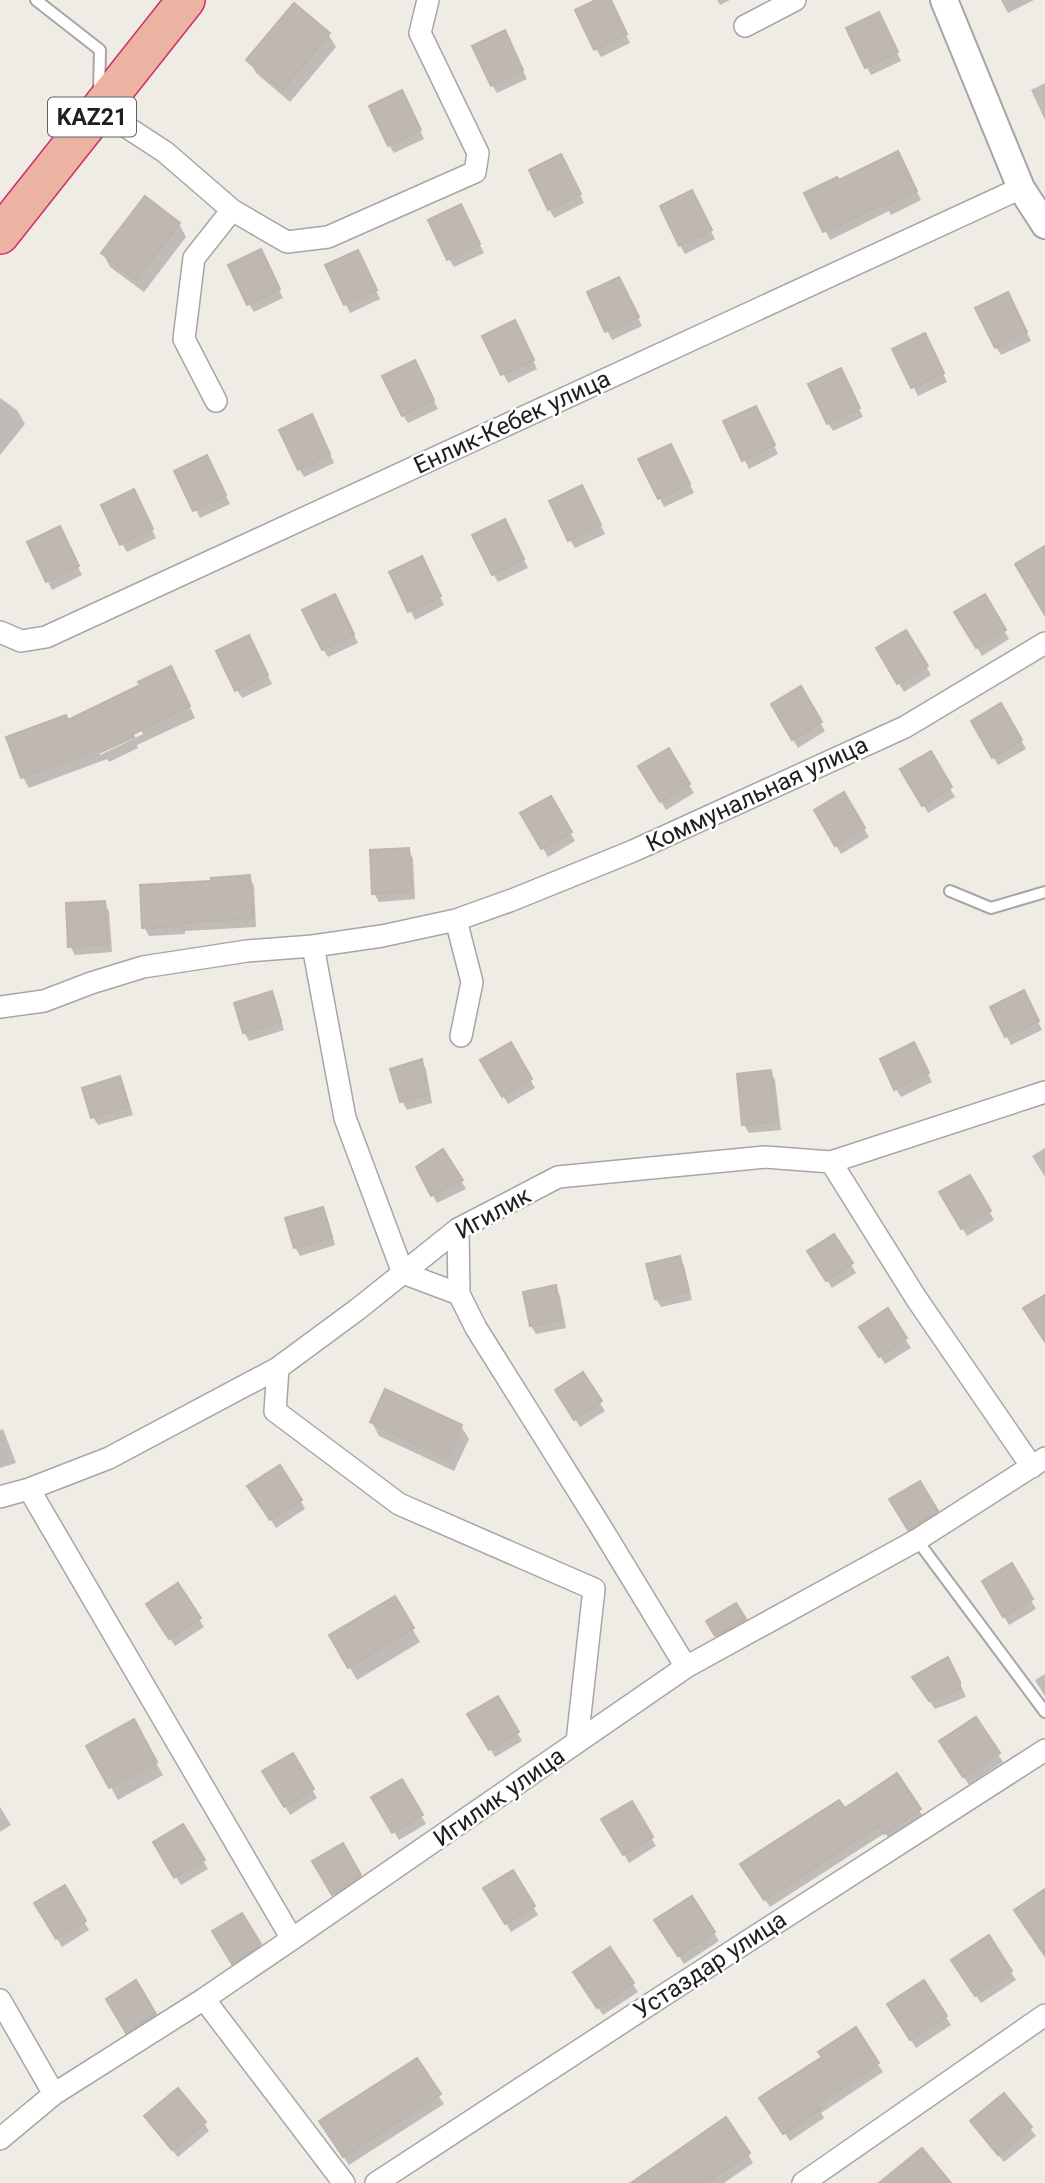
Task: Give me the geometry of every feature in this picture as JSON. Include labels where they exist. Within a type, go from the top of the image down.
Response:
[{"type":"highway","name":"KAZ21","points":[[2,229],[186,0]]},
{"type":"street","points":[[99,109],[165,152],[232,211],[287,242],[328,237],[475,172],[478,153],[420,33],[428,0]]},
{"type":"street","points":[[745,26],[795,0]]},
{"type":"street","points":[[944,0],[1021,188],[1045,225]]},
{"type":"street","name":"Енлик-Кебек улица","points":[[0,632],[21,640],[46,637],[1021,188]]},
{"type":"street","points":[[216,401],[184,340],[194,258],[232,211]]},
{"type":"street","name":"Коммунальная улица","points":[[0,1007],[44,1001],[143,967],[247,950],[313,946],[382,936],[456,919],[512,900],[633,851],[905,727],[1045,643]]},
{"type":"street","points":[[456,919],[472,982],[461,1036]]},
{"type":"street","points":[[313,946],[345,1118],[403,1273],[459,1294]]},
{"type":"street","name":"Игилик","points":[[0,1497],[29,1489],[108,1458],[278,1368],[458,1229],[558,1177],[765,1157],[831,1162],[1045,1092]]},
{"type":"street","points":[[831,1162],[916,1298],[1038,1462]]},
{"type":"street","points":[[458,1229],[459,1294],[476,1328],[686,1667]]},
{"type":"street","points":[[278,1368],[275,1411],[399,1504],[593,1589],[577,1742]]},
{"type":"street","name":"Игилик улица","points":[[0,2139],[54,2094],[204,1999],[686,1667],[917,1540],[1038,1462]]},
{"type":"street","points":[[29,1489],[292,1939]]},
{"type":"street","name":"Устаздар улица","points":[[376,2183],[1045,1750]]},
{"type":"street","points":[[204,1999],[344,2183]]},
{"type":"street","points":[[0,2000],[54,2094]]},
{"type":"street","points":[[803,2183],[1045,2015]]},
{"type":"lane","points":[[36,0],[100,50],[99,109]]},
{"type":"lane","points":[[950,891],[991,908],[1045,892]]},
{"type":"lane","points":[[917,1540],[1045,1712]]},
{"type":"building","points":[[596,0],[611,0],[627,34],[594,50],[575,10]]},
{"type":"building","points":[[294,3],[330,33],[282,90],[246,60]]},
{"type":"building","points":[[879,12],[898,52],[865,68],[846,28]]},
{"type":"building","points":[[505,30],[523,70],[491,86],[472,46]]},
{"type":"building","points":[[402,90],[421,130],[388,146],[369,106]]},
{"type":"building","points":[[898,151],[917,191],[823,232],[804,193],[837,177],[839,180]]},
{"type":"building","points":[[561,154],[581,194],[548,210],[529,170]]},
{"type":"building","points":[[692,190],[712,230],[679,246],[660,206]]},
{"type":"building","points":[[145,196],[180,223],[136,280],[101,253]]},
{"type":"building","points":[[461,204],[480,244],[447,260],[428,220]]},
{"type":"building","points":[[261,249],[280,289],[247,305],[228,265]]},
{"type":"building","points":[[358,250],[377,290],[344,305],[325,265]]},
{"type":"building","points":[[619,277],[639,317],[605,332],[587,292]]},
{"type":"building","points":[[1008,292],[1027,332],[995,348],[975,308]]},
{"type":"building","points":[[515,320],[534,360],[501,375],[482,336]]},
{"type":"building","points":[[925,333],[944,373],[911,388],[892,349]]},
{"type":"building","points":[[415,360],[434,400],[402,416],[382,376]]},
{"type":"building","points":[[841,368],[860,408],[827,424],[808,384]]},
{"type":"building","points":[[756,406],[775,445],[742,461],[723,421]]},
{"type":"building","points":[[312,414],[330,454],[298,470],[279,430]]},
{"type":"building","points":[[671,444],[690,484],[658,499],[638,459]]},
{"type":"building","points":[[207,455],[226,495],[193,511],[174,471]]},
{"type":"building","points":[[582,485],[601,525],[568,541],[549,501]]},
{"type":"building","points":[[134,489],[153,529],[120,545],[101,505]]},
{"type":"building","points":[[505,519],[524,559],[492,575],[472,535]]},
{"type":"building","points":[[60,526],[79,566],[46,582],[27,542]]},
{"type":"building","points":[[1045,546],[1045,615],[1015,564]]},
{"type":"building","points":[[422,556],[441,596],[408,612],[389,572]]},
{"type":"building","points":[[335,594],[354,634],[322,650],[302,610]]},
{"type":"building","points":[[985,594],[1006,630],[976,648],[954,612]]},
{"type":"building","points":[[906,630],[928,666],[897,684],[876,648]]},
{"type":"building","points":[[249,635],[268,675],[235,691],[216,651]]},
{"type":"building","points":[[171,666],[190,706],[101,752],[99,749],[21,778],[6,737],[66,715],[68,720],[140,685],[138,682]]},
{"type":"building","points":[[801,686],[822,722],[792,740],[771,704]]},
{"type":"building","points":[[1001,703],[1022,740],[992,758],[971,721]]},
{"type":"building","points":[[669,748],[690,784],[660,802],[638,766]]},
{"type":"building","points":[[931,751],[952,787],[922,806],[900,769]]},
{"type":"building","points":[[844,792],[865,828],[835,846],[814,810]]},
{"type":"building","points":[[551,796],[572,832],[541,849],[520,813]]},
{"type":"building","points":[[409,848],[412,891],[372,894],[370,850]]},
{"type":"building","points":[[250,875],[253,918],[142,928],[140,885],[211,881],[211,878]]},
{"type":"building","points":[[105,901],[108,944],[68,947],[66,903]]},
{"type":"building","points":[[1024,990],[1039,1021],[1005,1037],[990,1007]]},
{"type":"building","points":[[272,991],[281,1021],[243,1033],[234,1003]]},
{"type":"building","points":[[511,1042],[532,1079],[502,1097],[480,1060]]},
{"type":"building","points":[[914,1042],[929,1073],[894,1090],[880,1059]]},
{"type":"building","points":[[422,1059],[428,1095],[400,1102],[390,1069]]},
{"type":"building","points":[[771,1070],[777,1121],[742,1125],[737,1074]]},
{"type":"building","points":[[120,1076],[129,1106],[91,1118],[82,1088]]},
{"type":"building","points":[[443,1149],[463,1180],[431,1196],[416,1167]]},
{"type":"building","points":[[970,1175],[991,1211],[961,1229],[939,1192]]},
{"type":"building","points":[[323,1207],[332,1237],[294,1248],[285,1218]]},
{"type":"building","points":[[834,1234],[853,1263],[826,1281],[807,1251]]},
{"type":"building","points":[[680,1256],[689,1291],[655,1299],[646,1264]]},
{"type":"building","points":[[556,1285],[562,1319],[530,1326],[523,1292]]},
{"type":"building","points":[[1045,1295],[1045,1342],[1023,1308]]},
{"type":"building","points":[[888,1308],[907,1338],[879,1357],[859,1327]]},
{"type":"building","points":[[583,1372],[602,1401],[574,1420],[555,1390]]},
{"type":"building","points":[[385,1389],[462,1425],[447,1459],[370,1422]]},
{"type":"building","points":[[280,1465],[302,1500],[270,1520],[247,1486]]},
{"type":"building","points":[[920,1481],[938,1511],[908,1530],[889,1499]]},
{"type":"building","points":[[1012,1563],[1033,1599],[1003,1617],[982,1581]]},
{"type":"building","points":[[178,1583],[201,1618],[169,1639],[146,1604]]},
{"type":"building","points":[[395,1596],[414,1628],[348,1668],[329,1635]]},
{"type":"building","points":[[736,1603],[746,1619],[715,1636],[706,1621]]},
{"type":"building","points":[[948,1657],[960,1682],[960,1689],[929,1701],[912,1677]]},
{"type":"building","points":[[498,1696],[519,1732],[489,1750],[467,1714]]},
{"type":"building","points":[[976,1717],[1000,1753],[963,1777],[939,1741]]},
{"type":"building","points":[[134,1719],[157,1762],[109,1788],[86,1746]]},
{"type":"building","points":[[293,1753],[314,1789],[284,1807],[262,1771]]},
{"type":"building","points":[[897,1773],[921,1809],[884,1834],[879,1826],[764,1900],[740,1864],[839,1800],[845,1808]]},
{"type":"building","points":[[402,1779],[423,1815],[392,1833],[371,1797]]},
{"type":"building","points":[[632,1801],[653,1837],[623,1855],[601,1819]]},
{"type":"building","points":[[183,1824],[205,1860],[174,1878],[153,1842]]},
{"type":"building","points":[[343,1843],[361,1875],[332,1895],[312,1861]]},
{"type":"building","points":[[513,1870],[535,1906],[505,1924],[483,1888]]},
{"type":"building","points":[[65,1885],[86,1921],[56,1939],[34,1903]]},
{"type":"building","points":[[1045,1889],[1045,1956],[1014,1910]]},
{"type":"building","points":[[692,1896],[715,1932],[678,1956],[654,1920]]},
{"type":"building","points":[[242,1913],[261,1944],[232,1964],[212,1931]]},
{"type":"building","points":[[989,1935],[1012,1971],[975,1996],[951,1960]]},
{"type":"building","points":[[610,1947],[634,1983],[597,2008],[573,1972]]},
{"type":"building","points":[[136,1980],[156,2014],[126,2033],[106,1999]]},
{"type":"building","points":[[924,1980],[947,2016],[910,2040],[887,2004]]},
{"type":"building","points":[[856,2027],[879,2063],[817,2104],[821,2109],[783,2134],[759,2098],[822,2057],[818,2052]]},
{"type":"building","points":[[417,2058],[441,2094],[343,2157],[319,2121]]},
{"type":"building","points":[[178,2088],[206,2122],[172,2150],[144,2116]]},
{"type":"building","points":[[1004,2093],[1032,2127],[998,2155],[970,2121]]},
{"type":"building","points":[[726,2117],[750,2153],[705,2183],[631,2183]]},
{"type":"building","points":[[922,2148],[951,2183],[879,2183]]}]
